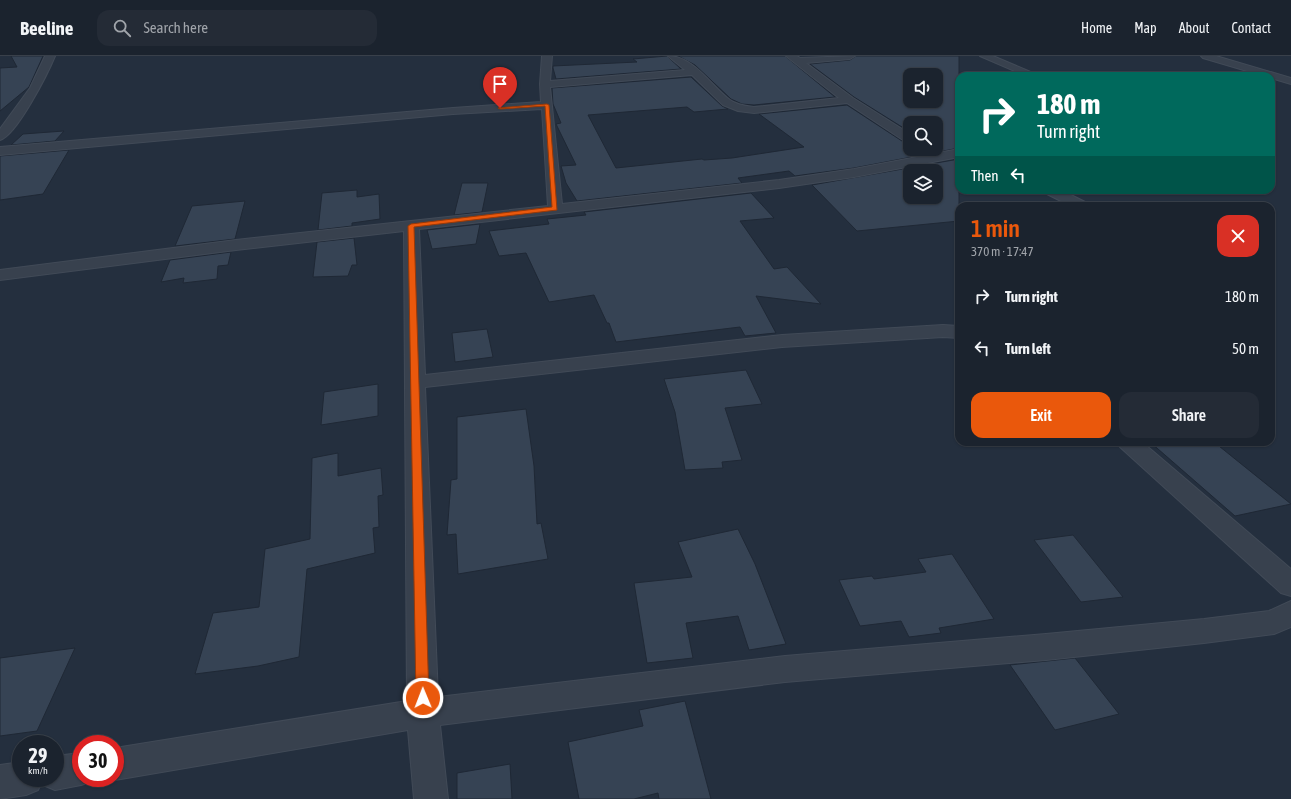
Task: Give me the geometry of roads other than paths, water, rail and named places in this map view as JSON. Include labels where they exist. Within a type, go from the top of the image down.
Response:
[{"type":"street","points":[[0,136],[13,120],[42,75],[50,56]]},
{"type":"street","points":[[547,56],[545,84],[555,209]]},
{"type":"street","points":[[673,56],[694,72],[727,103],[742,109],[754,110],[849,100]]},
{"type":"street","points":[[796,58],[850,56]]},
{"type":"street","points":[[985,56],[1025,72]]},
{"type":"street","points":[[1206,56],[1260,72]]},
{"type":"street","points":[[796,58],[849,100],[903,134]]},
{"type":"street","points":[[545,84],[694,72]]},
{"type":"street","points":[[1275,76],[1291,81]]},
{"type":"street","points":[[1278,89],[1291,86]]},
{"type":"street","points":[[0,152],[453,111],[547,105]]},
{"type":"street","points":[[943,153],[955,153]]},
{"type":"street","points":[[0,275],[236,245],[779,184],[854,173],[920,156]]},
{"type":"street","points":[[1058,194],[1074,202]]},
{"type":"street","points":[[411,226],[423,714],[431,799]]},
{"type":"street","points":[[415,382],[782,341],[943,331],[955,332]]},
{"type":"street","points":[[1133,446],[1291,585]]},
{"type":"street","points":[[124,763],[423,714],[785,669],[1046,647],[1204,631],[1274,622],[1291,613]]},
{"type":"street","points":[[0,782],[12,780]]}]
